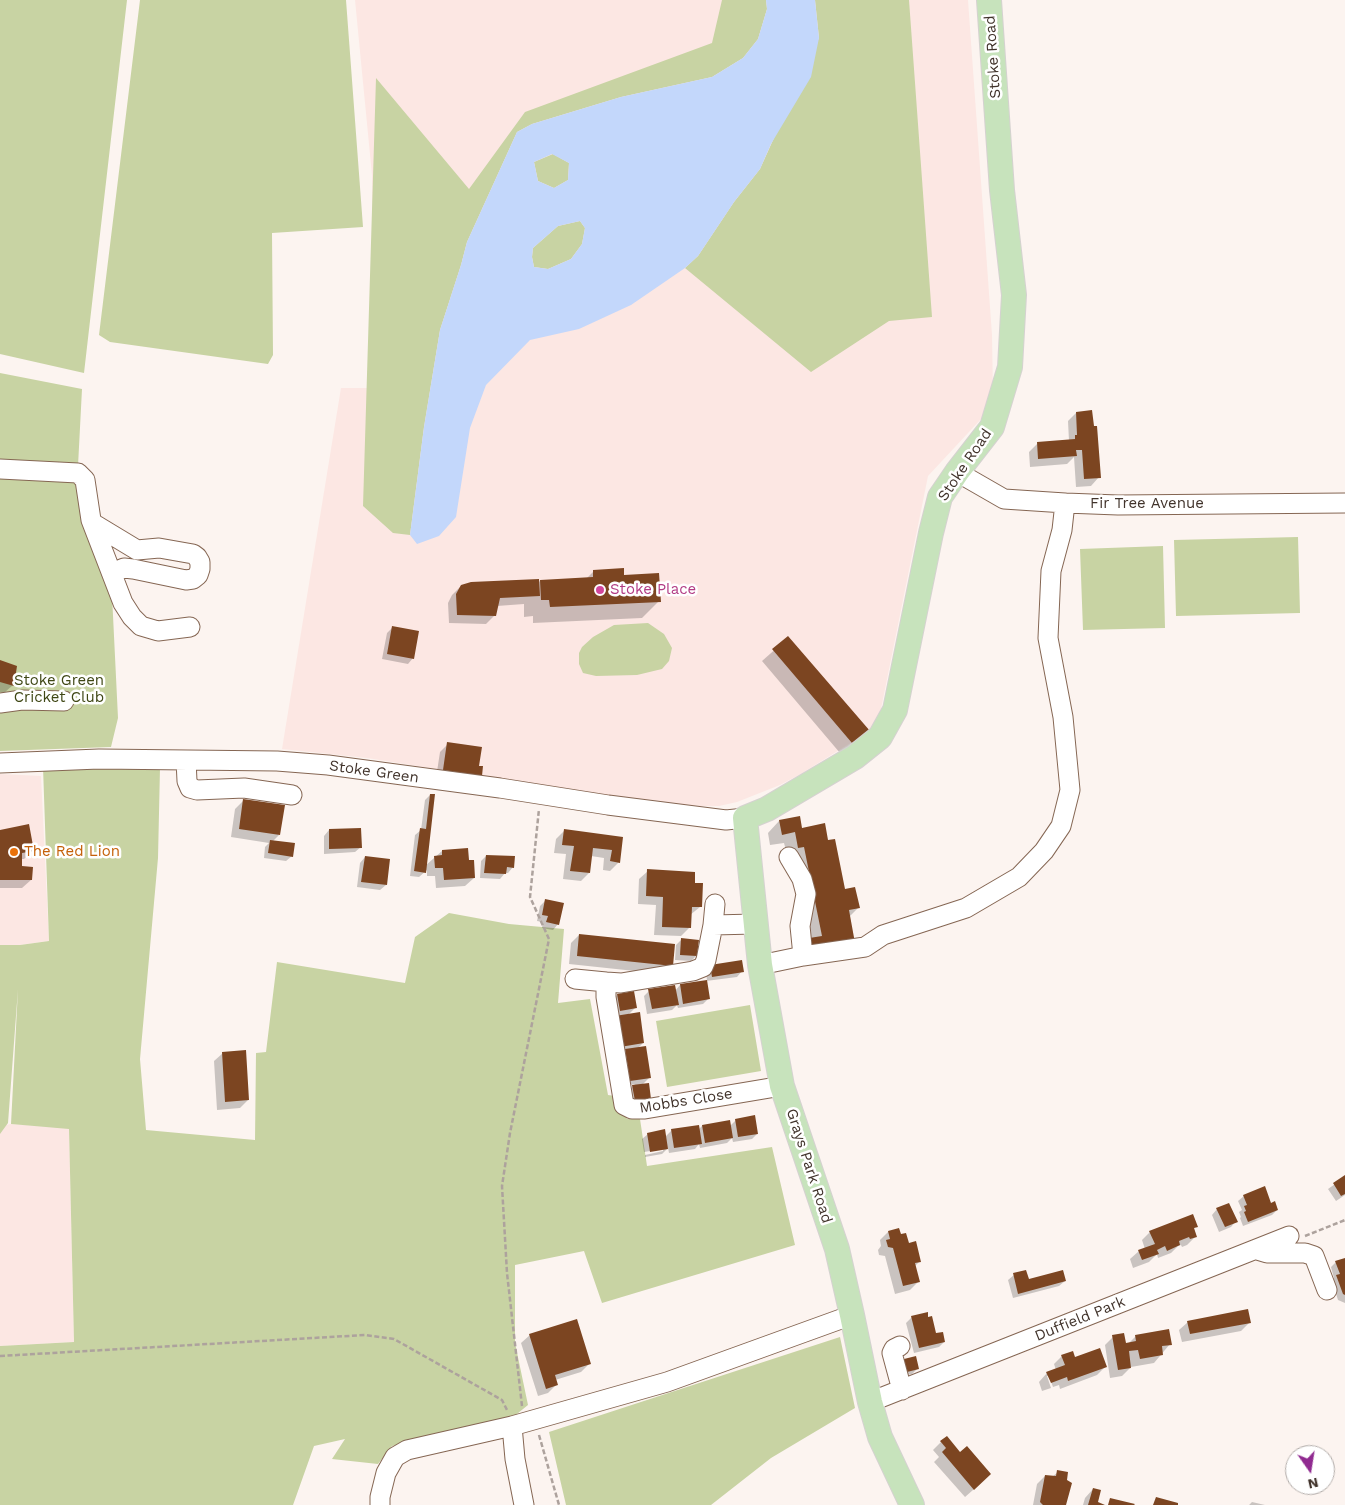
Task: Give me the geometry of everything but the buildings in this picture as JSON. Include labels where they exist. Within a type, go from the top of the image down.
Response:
[{"type":"main road","name":"Stoke Road","points":[[745,818],[767,809],[855,757],[880,737],[895,710],[940,497],[992,427],[1010,366],[1014,295],[1002,190],[989,0]]},
{"type":"main road","name":"Grays Park Road","points":[[745,818],[760,965],[782,1086],[836,1249],[870,1402],[880,1437],[912,1505]]},
{"type":"street","points":[[0,469],[78,474],[84,480],[87,488],[91,520],[124,602],[132,617],[141,626],[158,631],[190,627]]},
{"type":"street","name":"Fir Tree Avenue","points":[[957,472],[1004,499],[1118,505],[1345,503]]},
{"type":"street","points":[[760,965],[803,956],[865,947],[883,935],[966,908],[1019,877],[1044,851],[1061,826],[1070,790],[1063,717],[1048,638],[1051,571],[1062,530],[1066,503]]},
{"type":"street","points":[[91,520],[94,524],[137,550],[159,548],[193,554],[200,562],[198,575],[193,579],[186,580],[124,568],[112,573]]},
{"type":"street","points":[[134,569],[137,550]]},
{"type":"street","points":[[0,703],[22,700],[64,701]]},
{"type":"street","name":"Stoke Green","points":[[0,763],[99,759],[277,762],[328,765],[726,820],[745,818]]},
{"type":"street","points":[[186,760],[188,786],[196,790],[244,788],[292,795]]},
{"type":"street","points":[[788,857],[802,879],[806,894],[800,926],[803,956]]},
{"type":"street","points":[[575,978],[606,982],[630,982],[693,971],[703,967],[713,926],[715,904]]},
{"type":"street","points":[[713,926],[755,924]]},
{"type":"street","name":"Mobbs Close","points":[[606,982],[606,998],[622,1096],[624,1104],[632,1109],[645,1109],[782,1086]]},
{"type":"street","name":"Duffield Park","points":[[870,1402],[1289,1236]]},
{"type":"street","points":[[1254,1249],[1267,1253],[1305,1253],[1314,1256],[1327,1290]]},
{"type":"street","points":[[380,1505],[386,1473],[395,1457],[407,1450],[524,1423],[667,1382],[852,1315]]},
{"type":"street","points":[[900,1346],[894,1349],[892,1353],[902,1390]]},
{"type":"street","points":[[524,1423],[515,1459],[524,1505]]},
{"type":"path","points":[[540,795],[530,897],[549,939],[510,1133],[502,1186],[508,1282],[524,1423],[559,1505]]},
{"type":"path","points":[[1289,1236],[1296,1240],[1345,1220]]},
{"type":"path","points":[[0,1356],[365,1335],[394,1339],[502,1400],[509,1414],[524,1423]]},
{"type":"shaded area","points":[[355,0],[968,0],[992,335],[993,394],[982,418],[928,476],[880,714],[870,731],[780,785],[737,802],[719,806],[698,806],[593,794],[367,758],[282,749],[341,388],[373,388],[372,175]]},
{"type":"shaded area","points":[[0,774],[41,776],[49,941],[20,945],[0,945]]},
{"type":"shaded area","points":[[11,1124],[69,1128],[74,1342],[0,1346],[0,1126]]},
{"type":"green space","points":[[0,0],[127,0],[84,373],[0,354]]},
{"type":"green space","points":[[140,0],[346,0],[363,227],[272,233],[273,355],[268,364],[110,342],[99,335]]},
{"type":"green space","points":[[722,0],[766,0],[767,9],[758,39],[743,58],[712,77],[621,97],[532,124],[517,132],[467,242],[440,330],[424,427],[410,535],[393,533],[363,506],[376,78],[469,189],[525,112],[712,43]]},
{"type":"green space","points":[[815,0],[909,0],[932,317],[889,321],[811,372],[685,268],[698,256],[734,202],[760,169],[819,38]]},
{"type":"green space","points":[[553,154],[569,163],[568,180],[554,188],[538,181],[534,162]]},
{"type":"green space","points":[[580,221],[585,228],[582,244],[571,259],[548,269],[534,267],[533,248],[558,226]]},
{"type":"green space","points":[[0,373],[82,389],[78,466],[0,461]]},
{"type":"green space","name":"Stoke Green Cricket Club","points":[[0,475],[75,479],[82,523],[112,595],[118,718],[111,747],[0,751]]},
{"type":"green space","points":[[1298,537],[1300,613],[1176,616],[1174,540]]},
{"type":"green space","points":[[1163,546],[1165,628],[1083,630],[1080,549]]},
{"type":"green space","points":[[648,623],[664,634],[672,648],[669,661],[662,669],[637,675],[596,676],[583,673],[579,664],[579,653],[582,647],[593,637],[614,625]]},
{"type":"green space","points":[[43,767],[160,768],[158,858],[140,1059],[146,1130],[255,1140],[256,1053],[266,1052],[277,962],[405,983],[415,937],[449,913],[509,924],[564,929],[558,1003],[590,999],[608,1095],[615,1096],[627,1119],[640,1119],[647,1166],[772,1147],[795,1245],[602,1303],[584,1251],[515,1265],[515,1343],[528,1405],[502,1426],[392,1446],[378,1464],[332,1459],[345,1439],[314,1446],[293,1505],[0,1505],[0,1346],[74,1342],[69,1129],[11,1124],[18,989],[8,1123],[0,1134],[0,945],[20,945],[49,941]]},
{"type":"green space","points":[[750,1005],[761,1071],[667,1087],[656,1021]]},
{"type":"green space","points":[[840,1337],[855,1408],[771,1458],[711,1505],[566,1505],[549,1432]]},
{"type":"water","points":[[766,0],[815,0],[819,38],[811,77],[771,144],[760,169],[734,202],[698,256],[685,268],[631,305],[579,329],[530,340],[486,385],[470,428],[456,517],[439,536],[417,544],[410,535],[424,427],[440,330],[467,242],[517,132],[532,124],[621,97],[712,77],[743,58],[758,39],[767,9]],"holes":[[[552,154],[569,163],[568,180],[554,188],[538,181],[534,162]],[[580,221],[585,228],[582,244],[571,259],[548,269],[534,267],[533,248],[558,226]]]},
{"type":"place","name":"Stoke Place","points":[[600,590]]},
{"type":"place","name":"The Red Lion","points":[[14,852]]}]
